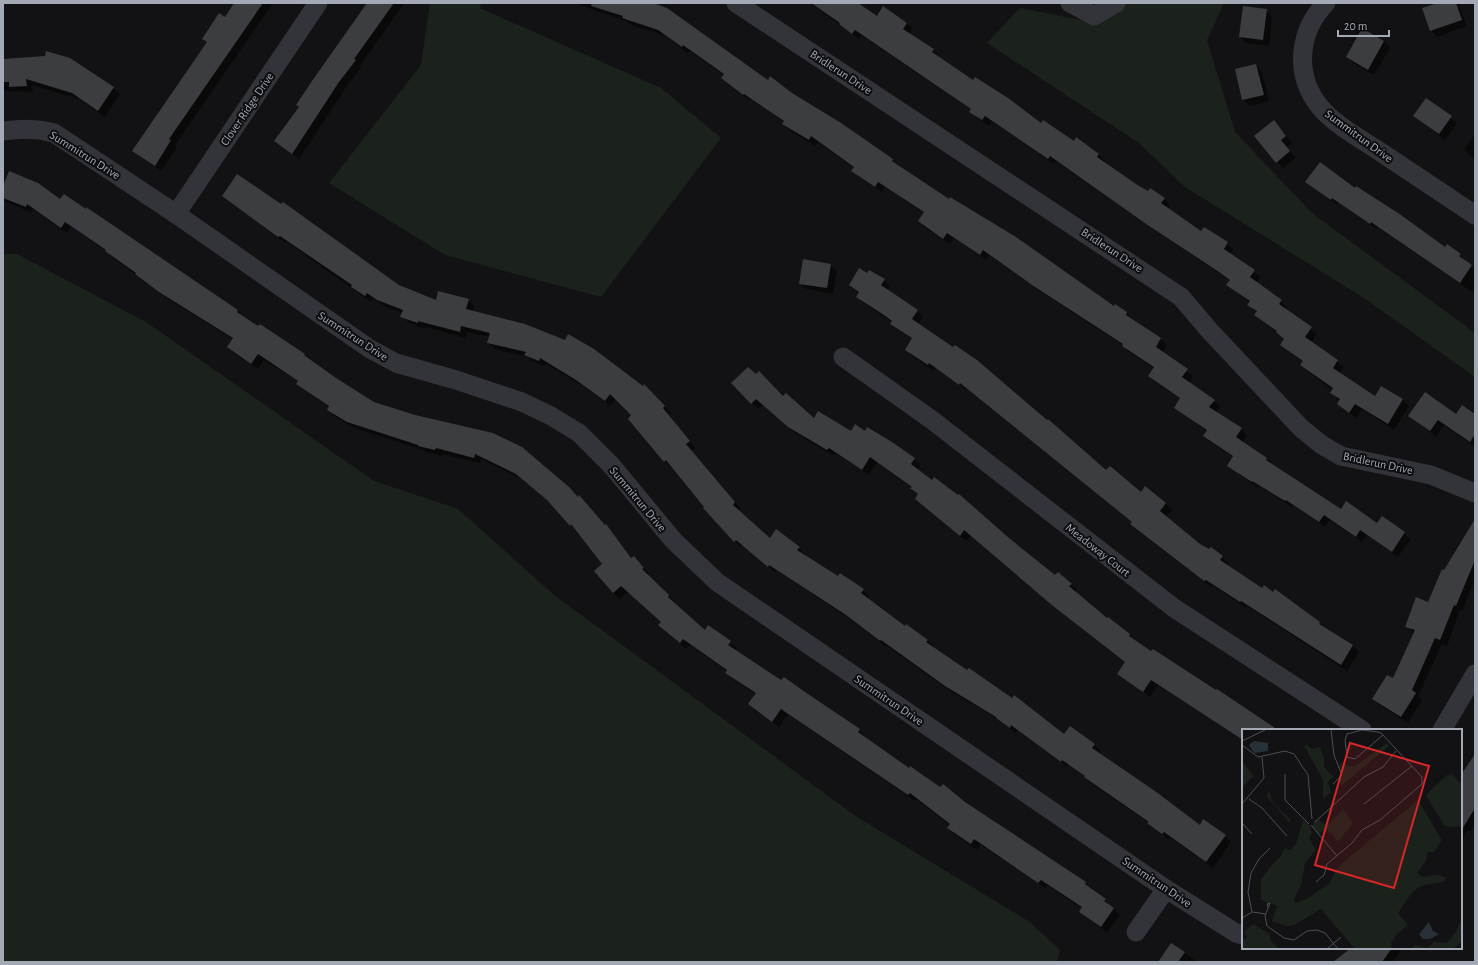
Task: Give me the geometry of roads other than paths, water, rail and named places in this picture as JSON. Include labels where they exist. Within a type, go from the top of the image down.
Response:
[{"type":"street","name":"Clover Ridge Drive","points":[[176,214],[318,3]]},
{"type":"street","name":"Bridlerun Drive","points":[[736,3],[1181,297],[1301,428],[1322,445],[1341,456],[1431,475],[1475,493]]},
{"type":"street","points":[[1070,3],[1094,16],[1116,3]]},
{"type":"street","name":"Summitrun Drive","points":[[1326,3],[1315,14],[1303,46],[1305,82],[1321,108],[1343,127],[1475,215]]},
{"type":"street","name":"Summitrun Drive","points":[[3,131],[34,129],[54,133],[176,214],[370,349],[396,363],[456,380],[522,402],[551,416],[578,433],[612,466],[673,540],[717,582],[1166,889],[1236,933],[1242,935]]},
{"type":"street","name":"Meadoway Court","points":[[843,357],[932,420],[1174,608],[1360,729]]},
{"type":"street","points":[[1443,729],[1475,674]]},
{"type":"street","points":[[1136,932],[1166,889]]}]
